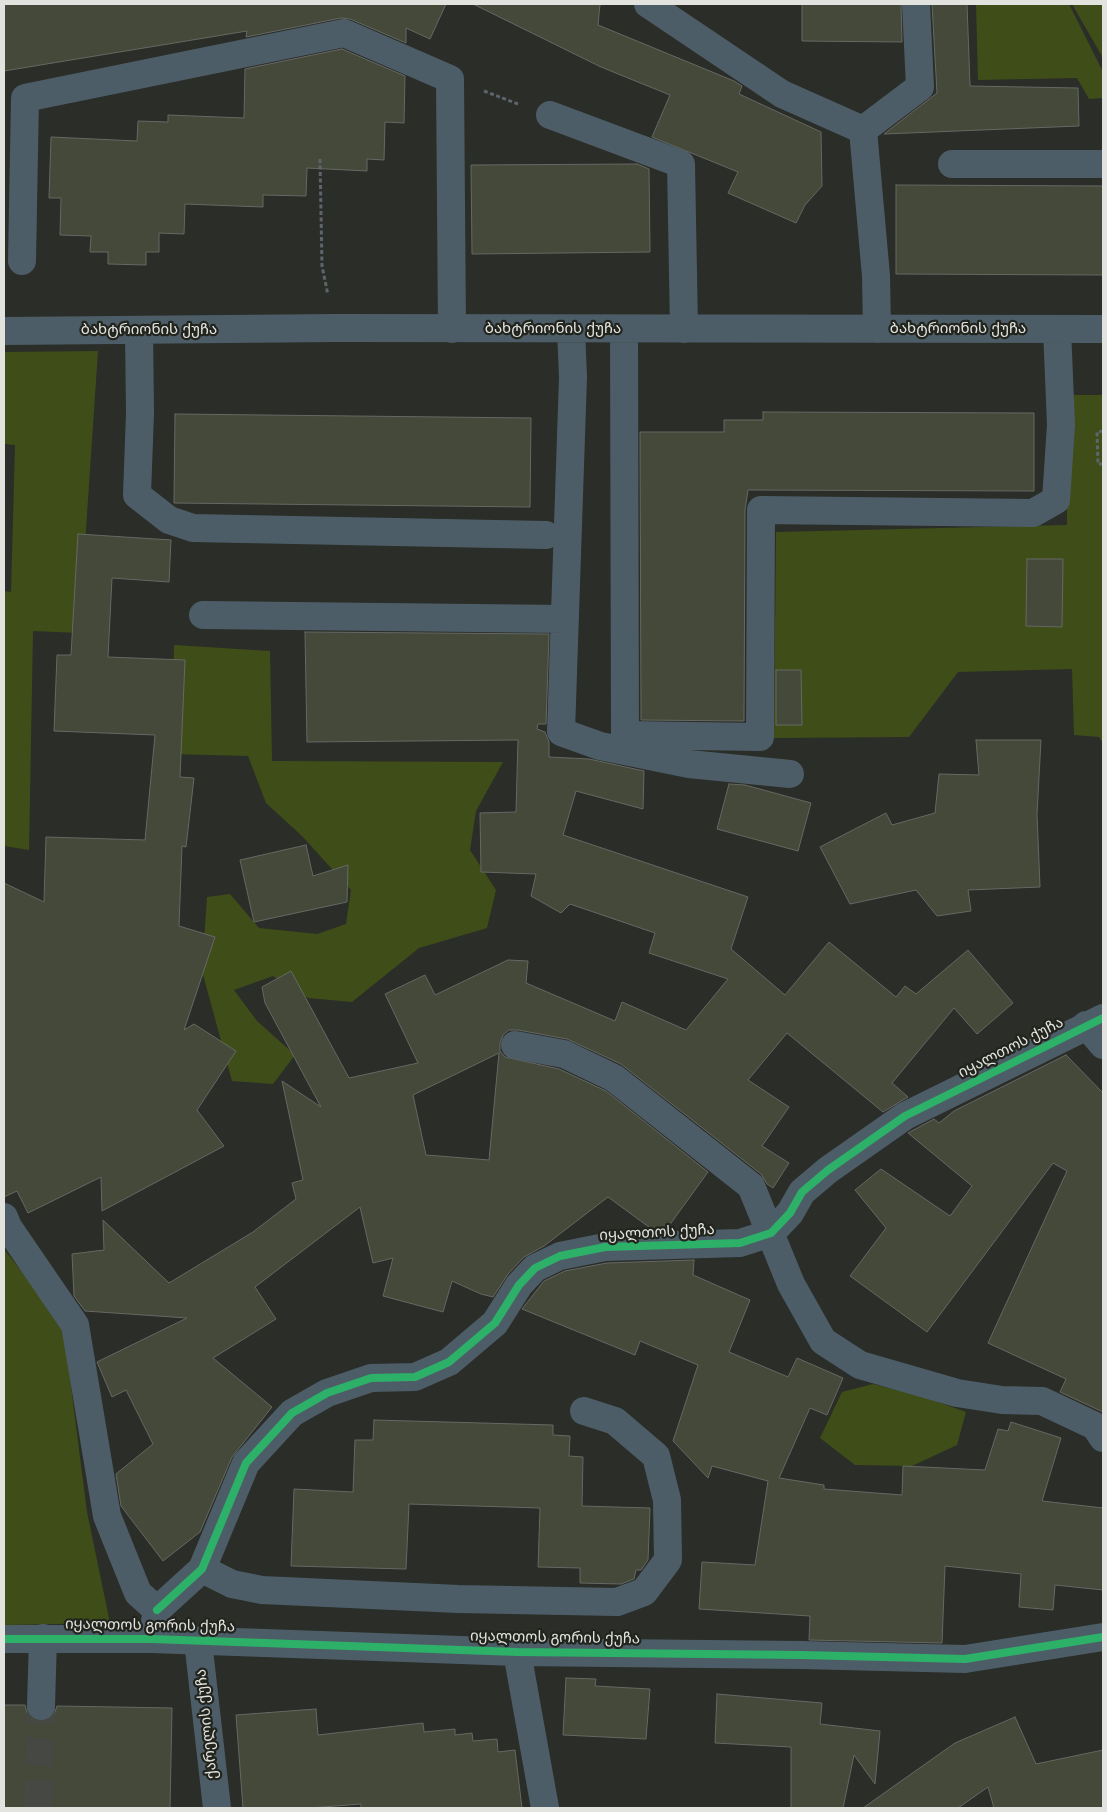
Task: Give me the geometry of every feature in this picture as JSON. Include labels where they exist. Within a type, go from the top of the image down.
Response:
[{"type":"street","points":[[648,4],[782,94],[863,130]]},
{"type":"street","points":[[863,130],[920,87],[916,4]]},
{"type":"street","points":[[22,261],[25,98],[344,33],[450,79],[452,329]]},
{"type":"street","points":[[550,115],[681,164],[684,329]]},
{"type":"street","points":[[863,130],[876,276],[877,329]]},
{"type":"street","points":[[952,164],[1103,164]]},
{"type":"street","name":"ბახტრიონის ქუჩა","points":[[4,331],[336,328],[571,330],[1103,329]]},
{"type":"street","points":[[624,330],[625,736],[760,737],[761,510],[1033,513],[1056,500],[1060,425],[1058,329]]},
{"type":"street","points":[[139,330],[140,413],[137,495],[169,520],[193,528],[546,535]]},
{"type":"street","points":[[571,330],[572,377],[561,732],[600,746],[689,764],[790,774]]},
{"type":"street","points":[[203,615],[564,618]]},
{"type":"street","name":"იყალთოს ქუჩა","points":[[157,1610],[202,1569],[246,1463],[292,1413],[327,1393],[371,1378],[415,1377],[449,1362],[495,1323],[519,1285],[536,1268],[560,1256],[605,1247],[740,1243],[771,1233],[790,1213],[802,1192],[828,1170],[905,1116],[1092,1029]]},
{"type":"street","points":[[515,1045],[564,1054],[614,1078],[751,1186],[791,1284],[823,1341],[860,1365],[957,1393],[1002,1400],[1042,1401],[1095,1426],[1103,1438]]},
{"type":"street","points":[[4,1217],[8,1227],[76,1326],[107,1516],[138,1592],[157,1610],[152,1639]]},
{"type":"street","points":[[202,1569],[232,1584],[282,1591],[458,1599],[617,1602],[644,1592],[668,1560],[667,1500],[656,1456],[615,1420],[584,1411]]},
{"type":"street","name":"იყალთოს გორის ქუჩა","points":[[4,1638],[152,1639],[517,1652],[801,1654],[965,1659],[1103,1637]]},
{"type":"street","points":[[41,1706],[43,1638]]},
{"type":"street","name":"ქარელის ქუჩა","points":[[198,1641],[217,1808]]},
{"type":"street","points":[[517,1652],[544,1808]]},
{"type":"path","points":[[450,79],[550,115]]},
{"type":"path","points":[[320,159],[322,266],[336,328]]},
{"type":"path","points":[[1103,432],[1097,432],[1098,464],[1103,464]]},
{"type":"green space","points":[[976,4],[1069,4],[1103,72],[1103,98],[1089,99],[1077,78],[978,80]]},
{"type":"green space","points":[[1072,4],[1103,4],[1103,58]]},
{"type":"green space","points":[[98,351],[79,633],[33,631],[29,850],[4,846],[4,591],[11,592],[15,445],[4,444],[4,352]]},
{"type":"green space","points":[[1067,395],[1103,395],[1103,743],[1099,737],[1074,735],[1072,669],[958,672],[909,737],[774,738],[776,532],[1067,525]]},
{"type":"green space","points":[[174,645],[270,651],[272,761],[503,762],[476,811],[470,850],[496,890],[487,928],[419,948],[352,1002],[308,998],[273,976],[234,990],[257,1021],[295,1055],[273,1084],[232,1081],[202,971],[207,897],[230,894],[259,928],[317,934],[346,924],[351,890],[302,836],[266,803],[248,756],[172,754]]},
{"type":"green space","points":[[4,1249],[63,1324],[87,1512],[110,1623],[4,1625]]},
{"type":"green space","points":[[873,1384],[918,1395],[966,1412],[957,1445],[912,1466],[855,1465],[820,1438],[842,1392]]},
{"type":"building","points":[[4,4],[446,4],[430,39],[406,28],[406,43],[350,19],[341,18],[246,37],[247,31],[4,71]]},
{"type":"building","points":[[473,4],[600,4],[598,25],[734,81],[742,86],[739,94],[821,132],[822,186],[805,205],[796,223],[728,193],[738,172],[652,137],[670,95],[601,67]]},
{"type":"building","points":[[802,4],[901,4],[902,42],[802,41]]},
{"type":"building","points":[[932,4],[967,4],[970,86],[1078,88],[1079,126],[884,134],[937,93]]},
{"type":"building","points":[[342,49],[405,76],[404,123],[385,122],[384,160],[367,159],[367,171],[307,168],[306,196],[263,195],[263,207],[185,204],[184,234],[159,233],[159,252],[146,252],[146,265],[108,264],[108,252],[90,252],[91,236],[60,235],[61,198],[49,198],[51,137],[137,141],[138,121],[168,122],[168,115],[244,118],[245,69]]},
{"type":"building","points":[[637,164],[649,169],[650,252],[472,254],[471,165]]},
{"type":"building","points":[[896,185],[1103,186],[1103,275],[896,274]]},
{"type":"building","points":[[763,412],[1034,413],[1034,491],[748,490],[745,510],[744,721],[641,720],[640,432],[724,432],[724,420],[763,420]]},
{"type":"building","points":[[175,414],[531,418],[530,507],[174,503]]},
{"type":"building","points":[[78,534],[171,540],[169,582],[112,578],[108,657],[185,660],[180,777],[194,778],[186,847],[182,846],[179,926],[215,937],[184,1030],[194,1024],[236,1051],[197,1110],[224,1146],[102,1211],[101,1177],[28,1213],[17,1191],[4,1197],[4,883],[44,902],[46,837],[145,840],[155,735],[54,731],[57,655],[71,655]]},
{"type":"building","points":[[1027,559],[1063,559],[1062,627],[1026,626]]},
{"type":"building","points":[[305,632],[549,634],[546,724],[538,724],[537,729],[545,732],[549,742],[549,757],[589,759],[644,771],[643,809],[576,791],[563,835],[748,897],[731,949],[785,995],[829,942],[896,997],[905,986],[916,994],[968,950],[1013,1003],[977,1034],[954,1008],[892,1083],[908,1097],[883,1112],[787,1033],[748,1080],[789,1107],[762,1146],[789,1163],[773,1188],[767,1184],[761,1174],[621,1064],[567,1039],[509,1030],[503,1035],[500,1043],[500,1051],[505,1057],[559,1069],[606,1091],[708,1172],[666,1230],[653,1230],[608,1197],[544,1246],[524,1257],[508,1274],[493,1297],[481,1294],[452,1281],[443,1312],[383,1296],[393,1258],[373,1263],[360,1207],[255,1287],[276,1319],[213,1358],[272,1407],[232,1457],[200,1532],[163,1561],[121,1506],[116,1474],[153,1444],[126,1390],[112,1397],[97,1362],[187,1318],[85,1311],[74,1296],[72,1254],[104,1250],[103,1220],[169,1283],[253,1232],[296,1199],[292,1183],[303,1180],[282,1081],[321,1107],[265,1003],[262,987],[291,971],[349,1078],[418,1063],[385,994],[425,975],[435,995],[508,960],[528,961],[526,983],[615,1021],[622,1002],[686,1030],[728,979],[649,953],[655,933],[570,904],[561,913],[531,896],[536,874],[481,872],[480,813],[516,812],[518,740],[307,742]],"holes":[[[499,1053],[489,1160],[426,1155],[413,1095]]]},
{"type":"building","points":[[776,670],[801,670],[802,725],[776,725]]},
{"type":"building","points":[[976,740],[1041,740],[1037,814],[1040,887],[968,890],[971,911],[937,916],[916,890],[850,904],[820,847],[886,813],[892,825],[935,813],[939,774],[979,775]]},
{"type":"building","points":[[729,784],[745,785],[811,803],[798,851],[717,829]]},
{"type":"building","points":[[306,845],[313,876],[348,865],[347,902],[254,922],[240,860]]},
{"type":"building","points":[[1066,1055],[1103,1093],[1103,1412],[1060,1392],[1066,1379],[988,1343],[1067,1171],[1053,1163],[927,1332],[850,1276],[886,1228],[855,1190],[881,1169],[950,1216],[972,1186],[908,1133],[934,1119],[939,1123],[954,1111]]},
{"type":"building","points":[[694,1260],[693,1275],[750,1300],[729,1352],[788,1377],[797,1358],[843,1378],[827,1415],[810,1408],[779,1478],[824,1485],[824,1489],[902,1495],[903,1466],[985,1470],[998,1429],[1008,1431],[1011,1422],[1061,1438],[1042,1501],[1103,1508],[1103,1590],[1055,1585],[1053,1610],[1019,1607],[1021,1574],[945,1566],[942,1643],[809,1640],[810,1616],[699,1609],[702,1562],[755,1565],[768,1481],[712,1466],[708,1478],[673,1441],[698,1365],[640,1341],[635,1355],[522,1309],[544,1281],[565,1271],[607,1263]]},
{"type":"building","points":[[374,1420],[553,1425],[553,1435],[570,1436],[569,1456],[583,1457],[582,1506],[650,1508],[648,1560],[641,1570],[636,1570],[634,1579],[621,1584],[580,1583],[580,1568],[538,1567],[540,1508],[409,1504],[406,1569],[291,1566],[294,1489],[353,1492],[355,1440],[373,1440]]},
{"type":"building","points":[[566,1678],[596,1679],[595,1686],[650,1689],[646,1739],[563,1735]]},
{"type":"building","points":[[717,1694],[822,1703],[820,1724],[880,1731],[875,1784],[854,1755],[843,1808],[791,1808],[791,1747],[715,1743]]},
{"type":"building","points":[[4,1705],[25,1705],[27,1713],[32,1719],[41,1722],[54,1715],[57,1706],[172,1708],[170,1808],[4,1808]]},
{"type":"building","points":[[316,1709],[318,1735],[423,1723],[424,1732],[455,1729],[455,1735],[472,1733],[473,1741],[497,1739],[498,1752],[515,1750],[522,1808],[361,1808],[361,1804],[309,1808],[243,1808],[236,1715]]},
{"type":"building","points":[[1015,1717],[1036,1764],[1103,1750],[1103,1808],[994,1808],[988,1787],[958,1808],[863,1808],[955,1743]]},
{"type":"tunnel","points":[[38,1808],[41,1706]]},
{"type":"cycle path","points":[[157,1610],[202,1569],[246,1463],[292,1413],[327,1393],[371,1378],[415,1377],[449,1362],[495,1323],[519,1285],[535,1268],[560,1256],[605,1247],[740,1243],[771,1233],[790,1213],[802,1192],[828,1170],[905,1116],[1103,1018]]},
{"type":"cycle path","points":[[4,1639],[152,1639],[517,1652],[965,1659],[1103,1637]]}]
